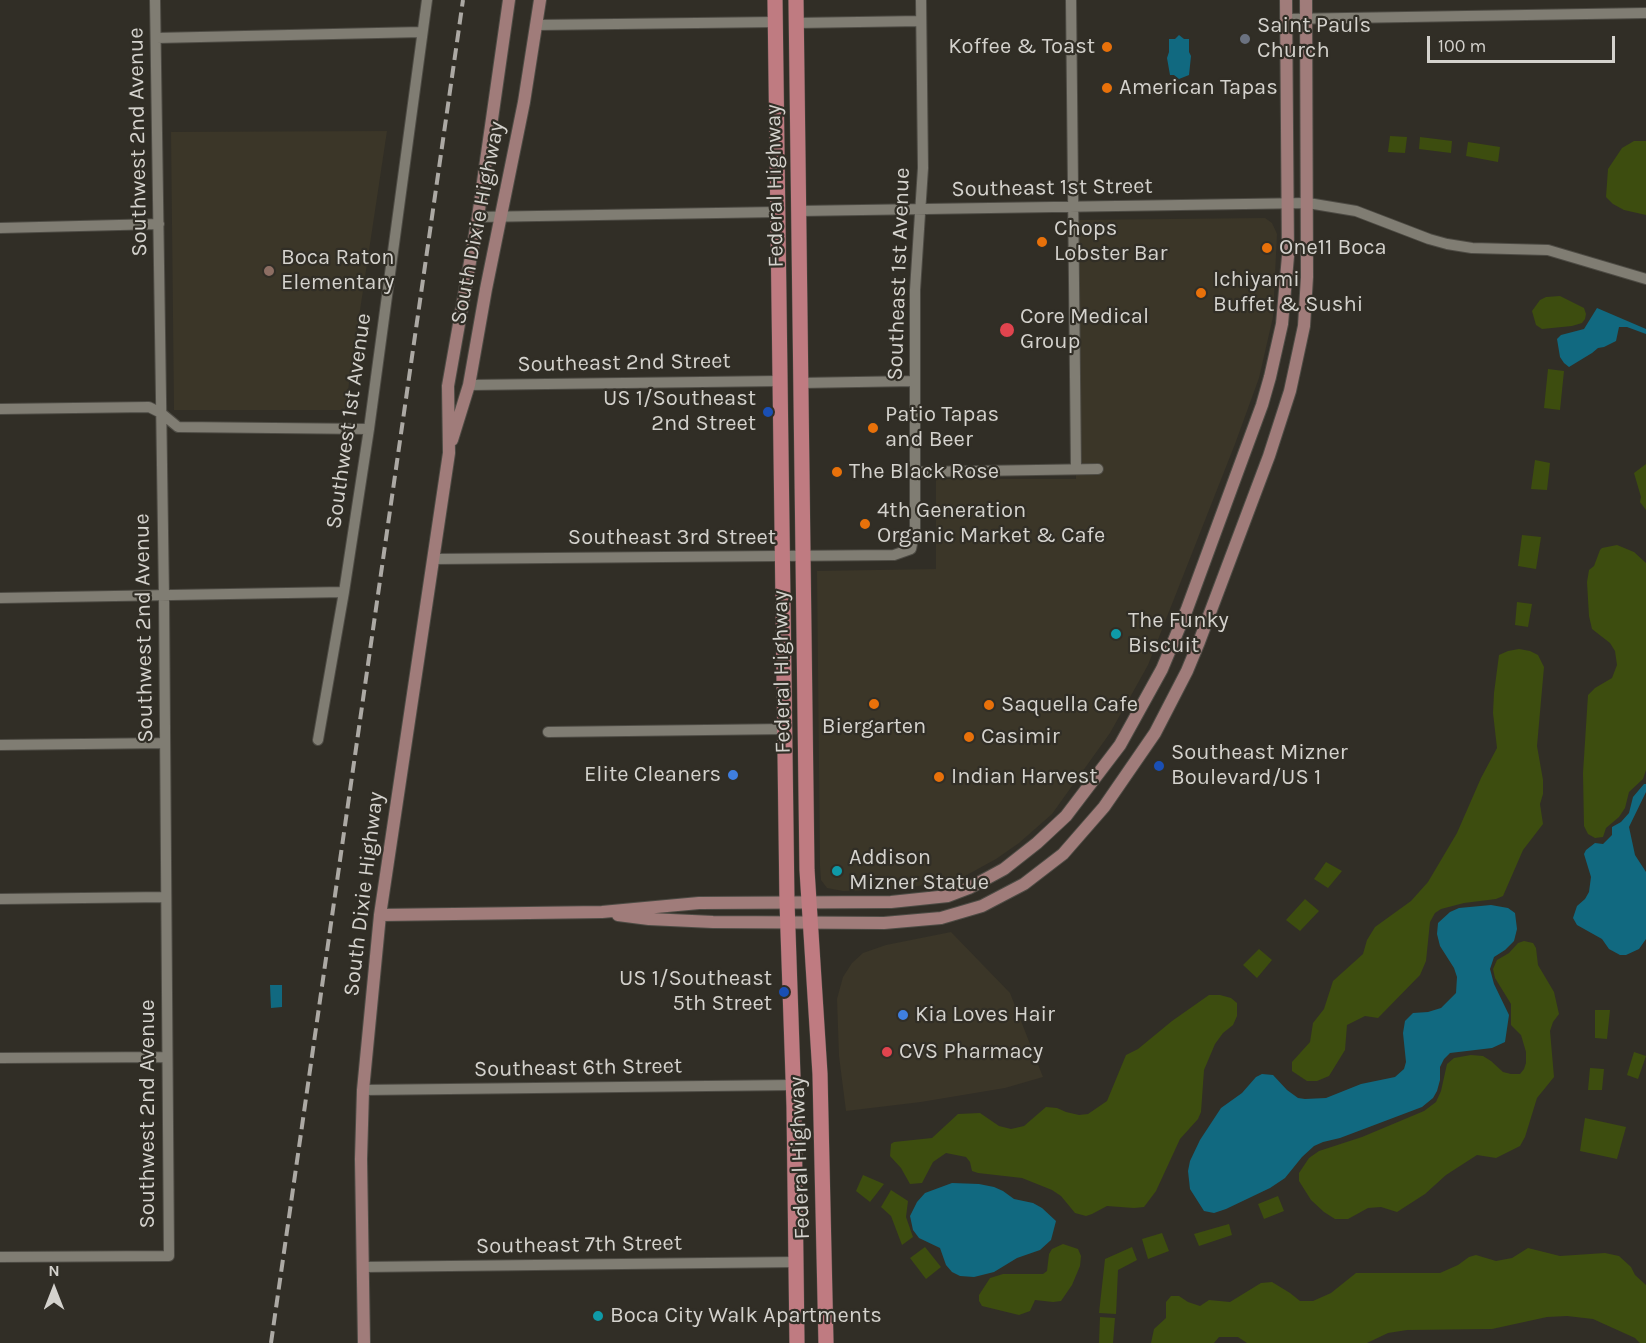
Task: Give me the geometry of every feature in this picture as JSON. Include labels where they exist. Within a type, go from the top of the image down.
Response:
[{"type":"main road","name":"South Dixie Highway","points":[[364,1343],[361,1159],[363,1090],[380,915],[448,453],[448,386],[478,217],[509,0]]},
{"type":"main road","name":"South Dixie Highway","points":[[448,453],[469,385],[540,0]]},
{"type":"main road","name":"Federal Highway","points":[[775,0],[787,923],[793,1085],[797,1343]]},
{"type":"main road","name":"Federal Highway","points":[[796,0],[809,902],[820,1074],[826,1343]]},
{"type":"main road","points":[[380,915],[602,912],[699,903],[891,902],[948,896],[969,888],[1004,869],[1073,808],[1120,745],[1162,669],[1187,609],[1262,405],[1282,324],[1288,256],[1286,0]]},
{"type":"main road","points":[[602,912],[641,919],[699,922],[884,923],[941,918],[982,906],[1024,884],[1063,854],[1104,807],[1155,733],[1187,671],[1284,412],[1296,367],[1304,326],[1307,277],[1306,0]]},
{"type":"main road","points":[[777,174],[786,199],[798,211]]},
{"type":"main road","points":[[777,212],[798,250]]},
{"type":"main road","points":[[785,729],[806,758]]},
{"type":"main road","points":[[699,903],[699,922]]},
{"type":"street","name":"Southwest 2nd Avenue","points":[[0,1257],[169,1256],[164,596],[155,0]]},
{"type":"street","name":"Southwest 1st Avenue","points":[[318,740],[369,429],[427,0]]},
{"type":"street","name":"Southeast 1st Avenue","points":[[911,549],[915,530],[915,290],[923,168],[921,0]]},
{"type":"street","points":[[1071,0],[1076,469]]},
{"type":"street","points":[[1286,19],[1646,13]]},
{"type":"street","points":[[796,23],[921,21]]},
{"type":"street","points":[[537,25],[775,22]]},
{"type":"street","points":[[156,38],[422,32]]},
{"type":"street","name":"Southeast 1st Street","points":[[798,211],[1308,204],[1356,211],[1447,244],[1472,248],[1548,250],[1646,279]]},
{"type":"street","points":[[478,217],[777,212]]},
{"type":"street","points":[[0,228],[159,224]]},
{"type":"street","name":"Southeast 2nd Street","points":[[469,385],[779,381]]},
{"type":"street","points":[[800,383],[915,381]]},
{"type":"street","points":[[0,409],[149,407],[178,427],[369,429]]},
{"type":"street","points":[[915,472],[1098,469]]},
{"type":"street","name":"Southeast 3rd Street","points":[[433,559],[894,555],[911,549]]},
{"type":"street","points":[[0,598],[344,592]]},
{"type":"street","points":[[548,732],[785,729]]},
{"type":"street","points":[[0,745],[165,743]]},
{"type":"street","points":[[0,899],[166,897]]},
{"type":"street","points":[[0,1058],[167,1057]]},
{"type":"street","name":"Southeast 6th Street","points":[[363,1090],[793,1085]]},
{"type":"street","name":"Southeast 7th Street","points":[[363,1267],[796,1262]]},
{"type":"shaded area","name":"Boca Raton Elementary","points":[[387,131],[345,410],[174,410],[171,132]]},
{"type":"shaded area","points":[[1265,218],[1272,223],[1277,234],[1273,317],[1259,378],[1148,665],[1110,733],[1052,814],[1019,843],[965,876],[904,889],[843,891],[827,888],[821,880],[820,866],[817,571],[936,569],[936,479],[1076,479],[1074,220]]},
{"type":"shaded area","points":[[951,932],[1010,993],[1043,1077],[1005,1088],[921,1102],[846,1111],[839,1056],[837,999],[843,977],[852,963],[863,953],[886,945]]},
{"type":"green space","points":[[1390,136],[1407,137],[1405,153],[1388,152]]},
{"type":"green space","points":[[1420,137],[1452,141],[1451,153],[1419,149]]},
{"type":"green space","points":[[1634,141],[1646,141],[1646,215],[1624,210],[1606,197],[1608,169],[1622,148]]},
{"type":"green space","points":[[1468,142],[1500,147],[1498,162],[1466,156]]},
{"type":"green space","points":[[1560,296],[1584,308],[1586,314],[1582,323],[1542,329],[1536,325],[1532,311],[1540,300]]},
{"type":"green space","points":[[1548,369],[1564,371],[1560,410],[1544,408]]},
{"type":"green space","points":[[1535,460],[1550,463],[1547,490],[1531,489]]},
{"type":"green space","points":[[1646,464],[1646,510],[1640,502],[1641,497],[1634,473]]},
{"type":"green space","points":[[1522,535],[1541,537],[1536,569],[1518,566]]},
{"type":"green space","points":[[1617,545],[1634,552],[1646,563],[1646,770],[1643,779],[1629,792],[1625,808],[1619,817],[1606,828],[1603,837],[1595,838],[1588,834],[1584,826],[1583,773],[1588,695],[1612,678],[1617,665],[1615,651],[1610,643],[1592,629],[1587,582],[1589,570],[1594,566],[1600,550]]},
{"type":"green space","points":[[1517,602],[1532,604],[1528,627],[1515,625]]},
{"type":"green space","points":[[1519,649],[1538,655],[1544,667],[1537,746],[1543,780],[1540,804],[1543,824],[1523,850],[1503,896],[1464,903],[1441,909],[1435,913],[1430,922],[1426,961],[1420,975],[1378,1018],[1365,1016],[1347,1025],[1345,1050],[1329,1076],[1317,1081],[1307,1081],[1292,1071],[1292,1062],[1310,1042],[1313,1023],[1324,1009],[1333,981],[1363,954],[1367,940],[1375,927],[1411,901],[1428,882],[1457,833],[1497,748],[1493,713],[1499,655]]},
{"type":"green space","points":[[1326,862],[1342,871],[1328,888],[1314,879]]},
{"type":"green space","points":[[1305,899],[1319,911],[1300,931],[1286,920]]},
{"type":"green space","points":[[1524,941],[1533,943],[1536,948],[1538,965],[1554,992],[1559,1014],[1550,1031],[1554,1077],[1537,1098],[1520,1146],[1496,1158],[1477,1155],[1397,1212],[1381,1207],[1368,1208],[1348,1219],[1335,1219],[1324,1212],[1311,1200],[1299,1181],[1299,1173],[1309,1158],[1319,1151],[1362,1137],[1424,1111],[1436,1102],[1447,1064],[1454,1058],[1471,1055],[1483,1056],[1503,1072],[1511,1074],[1520,1074],[1524,1069],[1526,1052],[1521,1035],[1511,1025],[1511,1004],[1495,978],[1493,969],[1497,960],[1509,953],[1518,943]]},
{"type":"green space","points":[[1259,949],[1272,960],[1257,978],[1243,965]]},
{"type":"green space","points":[[1209,995],[1231,998],[1237,1003],[1237,1016],[1233,1025],[1215,1044],[1204,1070],[1201,1112],[1198,1119],[1180,1139],[1156,1191],[1144,1207],[1107,1206],[1086,1216],[1075,1213],[1061,1196],[1052,1190],[1022,1178],[972,1171],[966,1157],[946,1153],[933,1162],[922,1183],[910,1184],[901,1168],[890,1156],[891,1144],[894,1142],[932,1138],[958,1114],[980,1113],[999,1126],[1011,1129],[1024,1126],[1046,1107],[1079,1115],[1088,1114],[1107,1101],[1126,1055],[1138,1049]]},
{"type":"green space","points":[[1595,1010],[1610,1010],[1607,1039],[1595,1038]]},
{"type":"green space","points":[[1634,1052],[1646,1056],[1638,1079],[1627,1075]]},
{"type":"green space","points":[[1590,1068],[1604,1069],[1602,1090],[1588,1090]]},
{"type":"green space","points":[[1585,1118],[1626,1127],[1617,1159],[1580,1151]]},
{"type":"green space","points":[[863,1175],[884,1184],[870,1202],[856,1191]]},
{"type":"green space","points":[[891,1190],[908,1201],[906,1217],[913,1237],[902,1245],[891,1216],[881,1207]]},
{"type":"green space","points":[[1278,1196],[1284,1211],[1264,1219],[1258,1204]]},
{"type":"green space","points":[[1229,1224],[1232,1235],[1199,1246],[1194,1234]]},
{"type":"green space","points":[[1162,1233],[1169,1251],[1148,1259],[1142,1239]]},
{"type":"green space","points":[[1063,1244],[1078,1249],[1081,1256],[1080,1266],[1072,1285],[1061,1301],[1035,1300],[1030,1311],[1019,1315],[982,1306],[979,1295],[990,1278],[1003,1274],[1043,1274],[1047,1271],[1049,1254],[1052,1249]]},
{"type":"green space","points":[[925,1247],[941,1267],[926,1279],[910,1258]]},
{"type":"green space","points":[[1132,1247],[1137,1260],[1118,1270],[1116,1314],[1099,1313],[1105,1259]]},
{"type":"green space","points":[[1528,1248],[1560,1256],[1605,1253],[1619,1256],[1646,1285],[1646,1343],[1640,1343],[1635,1338],[1593,1319],[1567,1316],[1547,1317],[1492,1329],[1407,1330],[1388,1333],[1367,1343],[1247,1343],[1238,1337],[1219,1337],[1214,1343],[1151,1343],[1154,1329],[1166,1318],[1166,1302],[1171,1296],[1179,1296],[1200,1306],[1209,1300],[1230,1302],[1261,1283],[1272,1282],[1300,1301],[1313,1301],[1331,1293],[1356,1273],[1440,1273],[1476,1255],[1496,1261],[1512,1258]]},
{"type":"green space","points":[[1100,1317],[1115,1318],[1113,1343],[1099,1343]]},
{"type":"water","points":[[1179,35],[1184,39],[1189,39],[1191,56],[1189,75],[1179,79],[1170,75],[1167,58],[1169,39],[1175,39]]},
{"type":"water","points":[[1597,308],[1646,329],[1646,334],[1627,327],[1619,327],[1616,341],[1598,348],[1569,367],[1560,357],[1557,339],[1561,335],[1584,329]]},
{"type":"water","points":[[1646,784],[1646,792],[1629,827],[1635,855],[1646,872],[1646,939],[1639,949],[1626,955],[1620,955],[1609,949],[1602,939],[1577,925],[1573,918],[1577,906],[1589,892],[1591,877],[1584,854],[1586,850],[1595,843],[1603,844],[1612,835],[1612,827],[1621,822],[1629,813],[1633,797]]},
{"type":"water","points":[[1491,905],[1508,908],[1515,913],[1517,929],[1514,941],[1494,957],[1490,969],[1494,984],[1509,1015],[1505,1042],[1492,1048],[1450,1053],[1440,1067],[1437,1091],[1433,1098],[1422,1107],[1314,1146],[1285,1178],[1270,1188],[1226,1209],[1214,1213],[1204,1211],[1190,1189],[1188,1171],[1200,1140],[1221,1108],[1242,1093],[1256,1077],[1262,1074],[1273,1075],[1287,1090],[1298,1098],[1305,1099],[1326,1098],[1361,1084],[1395,1077],[1404,1069],[1406,1062],[1403,1033],[1405,1021],[1413,1013],[1441,1008],[1456,993],[1457,977],[1440,946],[1437,934],[1438,923],[1450,912],[1459,908]]},
{"type":"water","points":[[270,985],[282,985],[282,1007],[271,1008]]},
{"type":"water","points":[[952,1183],[994,1187],[1014,1199],[1033,1203],[1042,1208],[1056,1221],[1051,1240],[1040,1250],[1017,1258],[994,1272],[974,1277],[960,1276],[952,1272],[946,1265],[940,1248],[919,1238],[913,1230],[910,1216],[925,1193]]},
{"type":"railway","points":[[271,1343],[463,0]]},
{"type":"place","name":"Saint Pauls Church","points":[[1245,39]]},
{"type":"place","name":"Koffee & Toast","points":[[1107,47]]},
{"type":"place","name":"American Tapas","points":[[1107,88]]},
{"type":"place","name":"Chops Lobster Bar","points":[[1042,242]]},
{"type":"place","name":"One11 Boca","points":[[1267,248]]},
{"type":"place","name":"Boca Raton Elementary","points":[[269,271]]},
{"type":"place","name":"Ichiyami Buffet & Sushi","points":[[1201,293]]},
{"type":"place","name":"Core Medical Group","points":[[1007,330]]},
{"type":"place","name":"US 1/Southeast 2nd Street","points":[[768,412]]},
{"type":"place","name":"Patio Tapas and Beer","points":[[873,428]]},
{"type":"place","name":"The Black Rose","points":[[837,472]]},
{"type":"place","name":"4th Generation Organic Market & Cafe","points":[[865,524]]},
{"type":"place","name":"The Funky Biscuit","points":[[1116,634]]},
{"type":"place","name":"Biergarten","points":[[874,704]]},
{"type":"place","name":"Saquella Cafe","points":[[989,705]]},
{"type":"place","name":"Casimir","points":[[969,737]]},
{"type":"place","name":"Southeast Mizner Boulevard/US 1","points":[[1159,766]]},
{"type":"place","name":"Elite Cleaners","points":[[733,775]]},
{"type":"place","name":"Indian Harvest","points":[[939,777]]},
{"type":"place","name":"Addison Mizner Statue","points":[[837,871]]},
{"type":"place","name":"US 1/Southeast 5th Street","points":[[784,992]]},
{"type":"place","name":"Kia Loves Hair","points":[[903,1015]]},
{"type":"place","name":"CVS Pharmacy","points":[[887,1052]]},
{"type":"place","name":"Boca City Walk Apartments","points":[[598,1316]]}]
